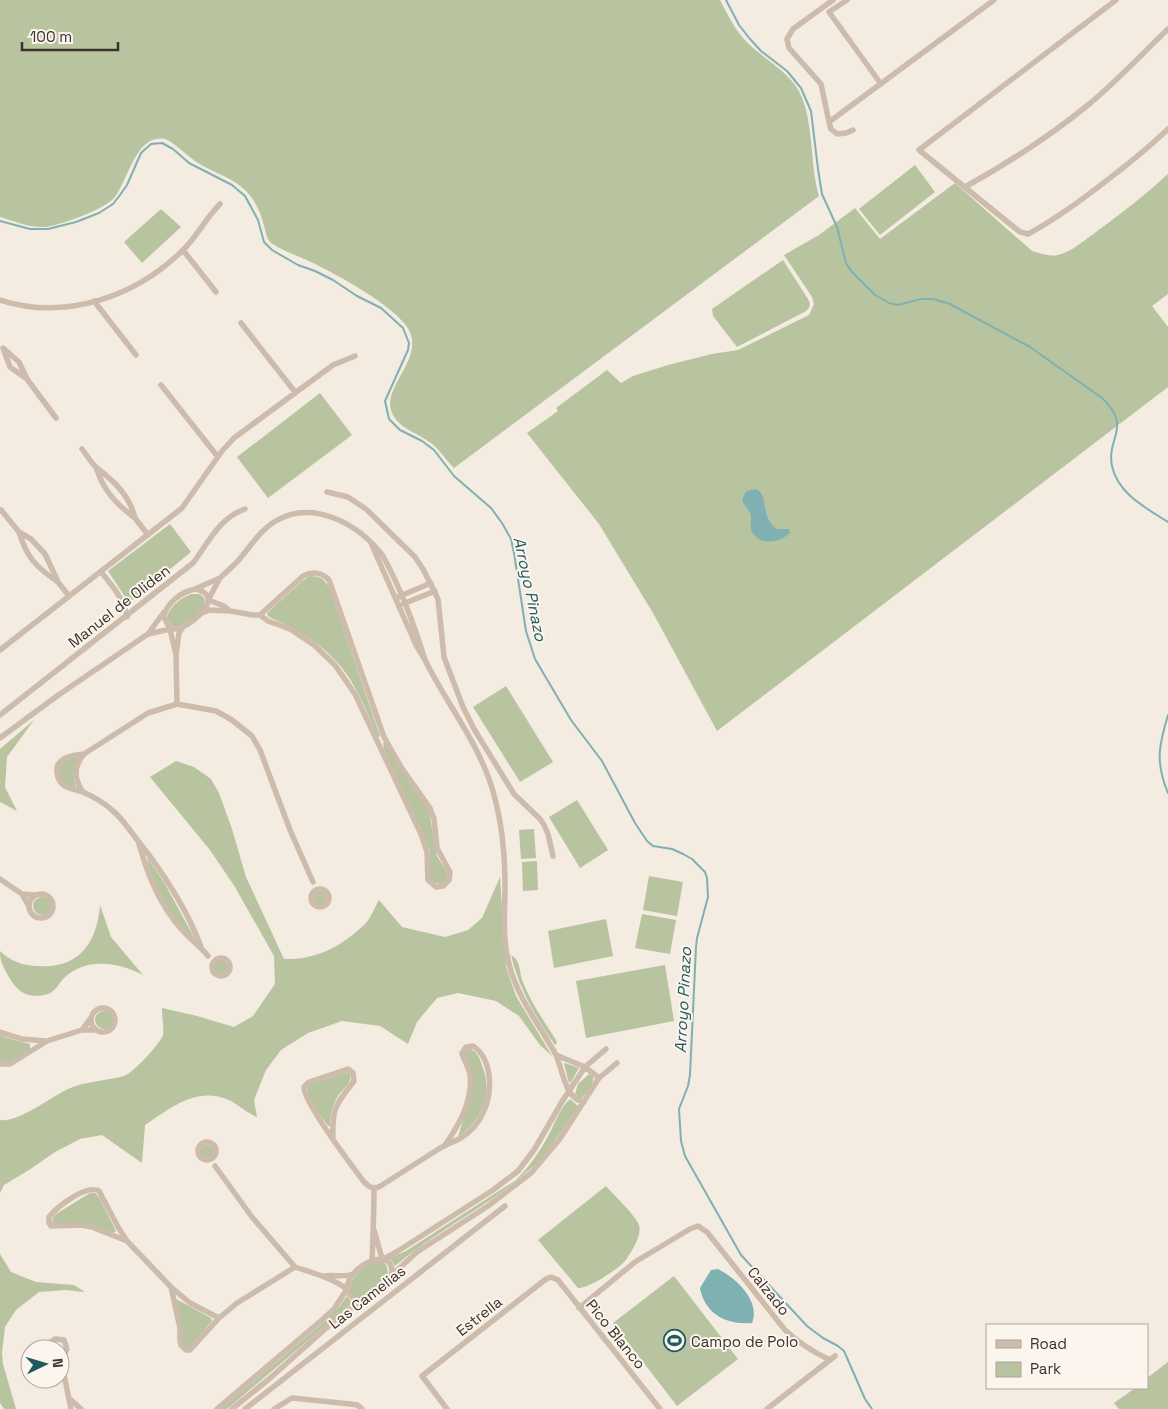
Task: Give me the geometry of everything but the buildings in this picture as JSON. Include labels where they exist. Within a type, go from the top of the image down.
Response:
[{"type":"street","points":[[833,0],[793,29],[787,39],[789,48],[821,84],[831,129],[837,134],[853,130]]},
{"type":"street","points":[[847,0],[829,12],[881,84]]},
{"type":"street","points":[[829,122],[994,0]]},
{"type":"street","points":[[1116,0],[919,150],[1020,232],[1028,234],[1059,216],[1099,187],[1124,168],[1168,129]]},
{"type":"street","points":[[964,187],[1012,160],[1075,115],[1112,84],[1168,28]]},
{"type":"street","points":[[0,300],[18,305],[71,306],[117,294],[136,286],[159,271],[183,250],[199,233],[212,212],[220,204]]},
{"type":"street","points":[[183,250],[216,292]]},
{"type":"street","points":[[94,301],[136,355]]},
{"type":"street","points":[[241,323],[295,392]]},
{"type":"street","points":[[1,346],[10,366],[27,379]]},
{"type":"street","points":[[1,346],[19,362],[27,379],[56,418]]},
{"type":"street","points":[[0,650],[182,508],[218,457],[234,438],[333,365],[355,356]]},
{"type":"street","points":[[161,385],[218,457]]},
{"type":"street","points":[[82,449],[96,467],[110,477],[124,492],[136,518],[148,535]]},
{"type":"street","points":[[96,467],[104,489],[111,498],[136,518]]},
{"type":"street","points":[[327,492],[348,497],[366,509],[415,558],[431,582],[440,607],[444,657],[463,707],[474,729],[514,794],[540,819],[548,834],[553,856]]},
{"type":"street","name":"Manuel de Oliden","points":[[0,715],[192,564],[205,547],[211,535],[233,514],[245,509]]},
{"type":"street","points":[[1,510],[19,532],[31,560],[38,568],[58,582]]},
{"type":"street","points":[[148,634],[183,627],[191,623],[202,613],[208,604],[208,600],[220,578],[267,528],[279,520],[294,515],[311,513],[336,518],[350,526],[383,556],[416,645],[475,747],[490,781],[503,844],[505,886],[504,933],[509,965],[515,985],[556,1055],[569,1091],[577,1101],[584,1102]]},
{"type":"street","points":[[19,532],[31,539],[45,554],[58,582],[69,596]]},
{"type":"street","points":[[101,572],[112,584],[127,617]]},
{"type":"street","points":[[202,613],[209,610],[230,610],[253,616],[260,615],[303,576],[315,573],[325,576],[332,587],[384,737],[401,767],[426,801],[433,814],[437,848],[450,872],[449,880],[443,886],[436,887],[428,880],[426,845],[355,694],[335,665],[302,636],[290,629],[268,621],[260,615]]},
{"type":"street","points":[[0,738],[57,696],[148,634],[174,600],[220,578]]},
{"type":"street","points":[[399,596],[431,582]]},
{"type":"street","points":[[192,590],[203,592],[208,600],[230,610]]},
{"type":"street","points":[[402,604],[435,591]]},
{"type":"street","points":[[166,610],[165,620],[170,629],[176,655]]},
{"type":"street","points":[[177,704],[176,655],[179,633],[183,627]]},
{"type":"street","points":[[83,792],[78,785],[75,775],[77,764],[84,754],[148,713],[177,704],[216,712],[232,720],[252,736],[264,757],[290,830],[313,882],[327,892],[329,898],[325,906],[319,907],[313,904],[311,898],[313,882]]},
{"type":"street","points":[[376,741],[384,737]]},
{"type":"street","points":[[84,754],[65,757],[57,768],[58,779],[61,783],[83,792],[111,809],[139,842],[166,879],[201,947]]},
{"type":"street","points":[[139,842],[147,872],[161,902],[184,932],[208,956],[213,972],[217,976],[224,976],[228,973],[229,964],[225,959],[208,956]]},
{"type":"street","points":[[0,879],[22,894],[32,914],[43,919],[50,915],[53,907],[51,899],[44,895],[22,894]]},
{"type":"street","points":[[312,892],[316,889],[321,889]]},
{"type":"street","points":[[29,906],[31,900],[36,896]]},
{"type":"street","points":[[212,966],[214,961],[219,959]]},
{"type":"street","points":[[0,1064],[10,1064],[47,1042],[82,1030],[109,1031],[115,1025],[115,1017],[111,1010],[102,1007],[95,1011],[82,1030]]},
{"type":"street","points":[[91,1018],[92,1025],[97,1030]]},
{"type":"street","points":[[0,1032],[22,1039],[47,1042]]},
{"type":"street","points":[[333,1138],[333,1119],[336,1106],[343,1093],[354,1081],[354,1073],[348,1069],[312,1080],[304,1086],[304,1093],[333,1138],[369,1187],[379,1187],[469,1132],[476,1126],[485,1110],[490,1091],[489,1072],[483,1056],[473,1046],[466,1047],[462,1053],[470,1075],[468,1100],[458,1124],[444,1146]]},
{"type":"street","points":[[217,1409],[334,1309],[347,1289],[348,1281],[364,1265],[372,1261],[384,1259],[398,1251],[493,1190],[518,1171],[540,1142],[585,1067],[606,1049]]},
{"type":"street","points":[[556,1055],[585,1067],[599,1078]]},
{"type":"street","points":[[232,1409],[342,1314],[362,1300],[382,1290],[393,1274],[412,1255],[488,1206],[531,1173],[560,1140],[599,1078],[616,1063]]},
{"type":"street","points":[[215,1166],[216,1150],[213,1144],[204,1142],[199,1146],[198,1152],[201,1158],[215,1166],[252,1217],[295,1267],[324,1276],[347,1289],[350,1296],[354,1299],[362,1300]]},
{"type":"street","points":[[206,1160],[215,1156]]},
{"type":"street","points":[[372,1261],[374,1188]]},
{"type":"street","points":[[127,1241],[82,1225],[51,1226],[49,1217],[83,1191],[96,1189],[102,1196],[127,1241],[170,1287],[190,1303],[219,1318]]},
{"type":"street","name":"Las Camelias","points":[[245,1409],[505,1206]]},
{"type":"street","name":"Calzado","points":[[579,1308],[635,1262],[698,1226],[707,1232],[785,1330],[797,1341],[833,1358],[767,1409]]},
{"type":"street","points":[[374,1230],[380,1255],[391,1265],[393,1274]]},
{"type":"street","points":[[170,1287],[179,1322],[181,1345],[186,1350],[190,1350],[196,1346],[219,1318],[247,1296],[295,1267]]},
{"type":"street","points":[[324,1276],[331,1274],[347,1276],[353,1274]]},
{"type":"street","name":"Pico Blanco","points":[[551,1277],[558,1280],[660,1409]]},
{"type":"street","name":"Estrella","points":[[448,1409],[422,1376],[551,1277]]},
{"type":"street","points":[[67,1389],[71,1409]]},
{"type":"street","points":[[69,1398],[76,1406],[82,1409]]},
{"type":"street","points":[[274,1409],[286,1400],[297,1398],[357,1405],[362,1409]]},
{"type":"green space","points":[[0,0],[720,0],[744,39],[790,79],[801,96],[809,124],[819,196],[454,468],[434,446],[426,439],[404,427],[392,413],[390,403],[392,393],[411,352],[412,341],[409,330],[402,321],[378,301],[348,282],[320,266],[271,243],[267,237],[258,208],[242,187],[198,163],[168,140],[155,139],[146,144],[134,160],[114,198],[92,212],[60,224],[44,227],[28,225],[0,217]]},
{"type":"green space","points":[[915,165],[935,192],[880,235],[859,209]]},
{"type":"green space","points":[[1168,174],[1168,294],[1152,306],[1168,327],[1168,387],[717,731],[653,613],[599,524],[527,433],[558,411],[556,408],[607,370],[621,383],[633,376],[668,365],[712,354],[738,350],[809,315],[814,304],[812,297],[784,255],[819,235],[855,208],[880,239],[955,183],[1032,251],[1055,255],[1063,254],[1080,244],[1131,206]]},
{"type":"green space","points":[[161,209],[181,227],[142,263],[124,242]]},
{"type":"green space","points":[[783,260],[810,302],[809,307],[806,311],[737,347],[713,316],[712,309]]},
{"type":"green space","points":[[320,393],[352,435],[268,498],[237,457]]},
{"type":"green space","points":[[170,524],[191,552],[129,603],[108,571]]},
{"type":"green space","points":[[310,576],[321,578],[329,587],[380,736],[378,737],[357,692],[335,659],[318,644],[269,617],[267,614],[302,581]]},
{"type":"green space","points":[[191,594],[200,594],[204,598],[205,606],[186,623],[172,626],[167,618],[170,610],[180,600]]},
{"type":"green space","points":[[506,686],[553,762],[520,782],[473,707]]},
{"type":"green space","points":[[34,720],[7,757],[5,787],[17,811],[0,802],[0,749]]},
{"type":"green space","points":[[383,743],[385,743],[429,811],[437,856],[449,875],[443,883],[432,882],[430,877],[430,851],[385,754]]},
{"type":"green space","points":[[75,757],[78,758],[74,773],[77,789],[68,786],[60,779],[59,768],[64,761]]},
{"type":"green space","points":[[176,761],[194,767],[211,779],[219,793],[246,877],[284,959],[307,957],[338,945],[365,924],[379,900],[402,927],[445,937],[468,930],[482,918],[500,877],[506,967],[516,996],[552,1056],[540,1045],[519,1016],[496,1001],[458,993],[437,998],[417,1022],[408,1044],[380,1026],[342,1021],[308,1033],[281,1050],[266,1070],[254,1100],[257,1117],[231,1101],[219,1097],[207,1095],[196,1097],[175,1105],[145,1125],[142,1163],[102,1135],[80,1139],[55,1152],[4,1185],[0,1193],[0,1120],[16,1118],[25,1114],[75,1086],[128,1074],[139,1065],[161,1039],[163,1035],[162,1008],[234,1027],[253,1016],[275,984],[274,956],[235,887],[210,850],[150,777]]},
{"type":"green space","points":[[577,800],[608,850],[580,868],[549,817]]},
{"type":"green space","points":[[534,829],[536,858],[521,859],[519,830]]},
{"type":"green space","points":[[147,857],[165,884],[195,939],[177,922],[158,891],[148,865]]},
{"type":"green space","points":[[537,861],[538,890],[523,891],[522,862]]},
{"type":"green space","points":[[649,876],[683,882],[677,916],[643,910]]},
{"type":"green space","points":[[320,891],[325,893],[327,898],[325,903],[320,905],[315,903],[313,898],[315,893]]},
{"type":"green space","points":[[38,897],[46,897],[51,902],[49,913],[38,915],[33,910],[33,902]]},
{"type":"green space","points":[[100,905],[111,937],[143,975],[123,967],[92,964],[73,971],[48,994],[40,996],[28,995],[18,989],[3,967],[0,951],[13,960],[28,965],[52,966],[65,963],[75,958],[90,942],[95,931]]},
{"type":"green space","points":[[642,914],[676,920],[670,954],[635,948]]},
{"type":"green space","points":[[606,919],[613,956],[554,968],[548,931]]},
{"type":"green space","points":[[511,955],[517,960],[530,997],[556,1040],[557,1043],[555,1045],[528,1002],[518,979]]},
{"type":"green space","points":[[221,960],[226,962],[228,967],[226,972],[221,974],[216,972],[214,967],[216,962]]},
{"type":"green space","points":[[665,965],[674,1021],[586,1038],[576,981]]},
{"type":"green space","points":[[100,1011],[108,1011],[113,1016],[111,1027],[100,1029],[95,1024],[95,1016]]},
{"type":"green space","points":[[0,1035],[30,1044],[30,1049],[8,1063],[0,1062]]},
{"type":"green space","points":[[471,1049],[478,1055],[483,1068],[486,1078],[486,1097],[483,1107],[473,1124],[458,1137],[466,1110],[471,1072],[464,1055],[466,1050]]},
{"type":"green space","points":[[564,1064],[579,1068],[569,1083]]},
{"type":"green space","points":[[347,1072],[350,1074],[350,1081],[335,1101],[330,1118],[330,1126],[328,1126],[309,1100],[307,1088],[310,1084]]},
{"type":"green space","points":[[589,1074],[593,1076],[592,1085],[582,1098],[579,1098],[575,1094],[578,1084]]},
{"type":"green space","points":[[570,1099],[578,1106],[555,1140],[536,1163],[513,1183],[497,1196],[428,1241],[395,1266],[390,1258],[406,1251],[516,1180],[537,1155],[560,1113]]},
{"type":"green space","points":[[207,1145],[212,1147],[214,1152],[212,1157],[207,1159],[202,1157],[200,1152],[202,1147]]},
{"type":"green space","points":[[606,1186],[637,1221],[640,1229],[639,1234],[633,1249],[625,1261],[595,1282],[578,1288],[538,1240]]},
{"type":"green space","points":[[90,1193],[95,1193],[99,1197],[116,1231],[114,1233],[93,1226],[54,1224],[52,1222],[56,1214]]},
{"type":"green space","points":[[0,1254],[11,1272],[36,1282],[74,1285],[85,1292],[65,1290],[39,1292],[16,1310],[5,1327],[2,1353],[3,1364],[16,1409],[4,1409],[0,1403]]},
{"type":"green space","points":[[378,1261],[384,1262],[388,1273],[381,1288],[365,1298],[354,1297],[349,1290],[356,1275],[364,1268]]},
{"type":"green space","name":"Campo de Polo","points":[[674,1276],[738,1359],[677,1406],[613,1323]]},
{"type":"green space","points":[[347,1296],[352,1302],[351,1304],[227,1409],[221,1409],[324,1322]]},
{"type":"green space","points":[[175,1299],[211,1318],[212,1321],[189,1348],[183,1346]]},
{"type":"green space","points":[[1168,1362],[1168,1409],[1119,1409],[1114,1403],[1134,1389],[1148,1389],[1148,1377]]},
{"type":"water","points":[[756,489],[763,497],[768,519],[772,524],[777,529],[789,529],[790,533],[781,539],[770,542],[765,541],[755,536],[752,532],[751,516],[743,499],[747,491]]},
{"type":"water","points":[[718,1269],[732,1278],[745,1291],[753,1307],[752,1323],[725,1320],[707,1305],[700,1288],[711,1270]]},
{"type":"waterway","points":[[726,0],[739,25],[750,39],[761,51],[787,71],[801,88],[811,111],[822,194],[837,227],[846,263],[852,272],[875,295],[889,303],[897,305],[921,299],[933,299],[950,304],[1030,347],[1102,398],[1116,417],[1117,425],[1111,456],[1115,476],[1120,485],[1134,499],[1168,522]]},
{"type":"waterway","name":"Arroyo Pinazo","points":[[0,221],[30,229],[48,229],[76,222],[99,213],[113,204],[120,195],[127,185],[141,153],[151,144],[162,143],[173,149],[189,163],[232,185],[245,196],[258,220],[264,242],[272,250],[298,265],[333,280],[357,296],[381,308],[403,328],[409,343],[408,350],[385,401],[389,419],[400,430],[422,441],[434,450],[454,476],[491,508],[502,523],[511,539],[526,631],[535,659],[571,720],[602,761],[635,823],[647,841],[653,846],[672,849],[683,854],[692,859],[705,872],[708,897],[696,947],[690,1075],[679,1109],[681,1141],[685,1156],[741,1255],[807,1326],[844,1351],[865,1399],[872,1409]]},
{"type":"waterway","points":[[1168,715],[1162,735],[1160,754],[1161,772],[1168,793]]},
{"type":"place","name":"Campo de Polo","points":[[675,1341]]}]
